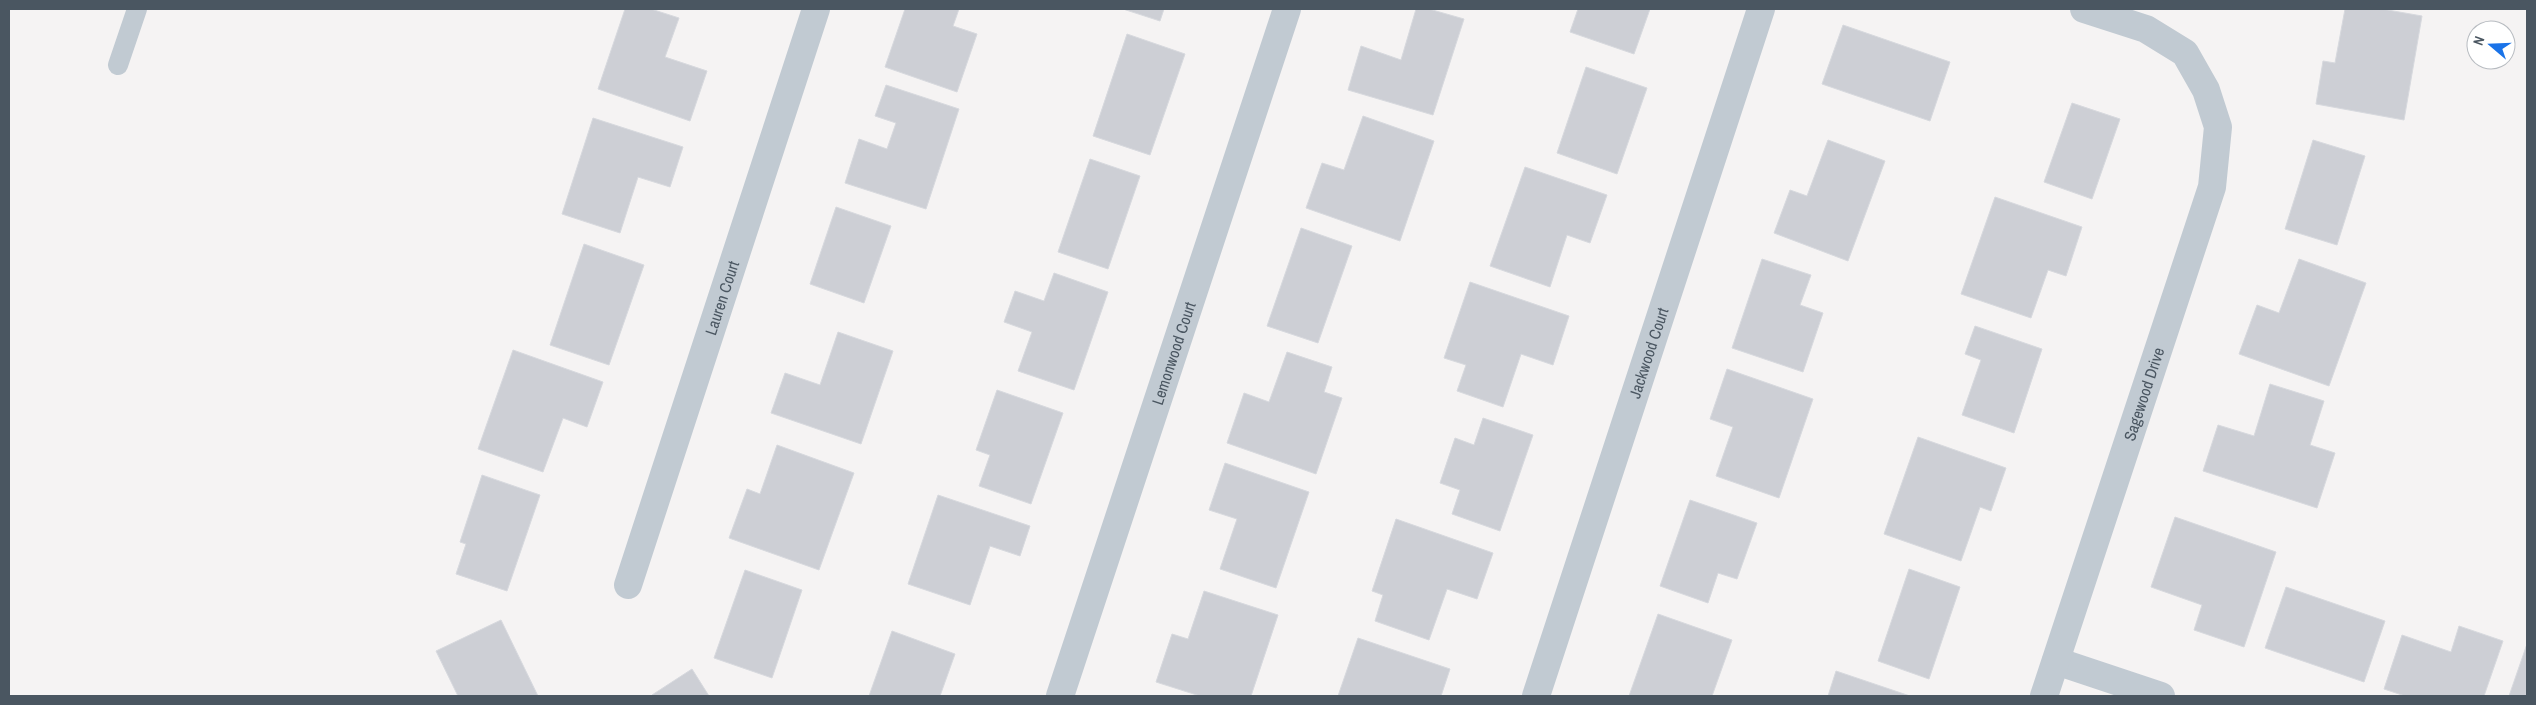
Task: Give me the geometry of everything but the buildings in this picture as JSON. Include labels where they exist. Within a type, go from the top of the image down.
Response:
[{"type":"street","name":"Lauren Court","points":[[628,585],[816,9]]},
{"type":"street","name":"Lemonwood Court","points":[[1060,696],[1287,9]]},
{"type":"street","name":"Jackwood Court","points":[[1536,696],[1761,9]]},
{"type":"street","name":"Sagewood Drive","points":[[2044,696],[2212,187],[2218,127],[2206,90],[2184,53],[2146,29],[2084,9]]},
{"type":"street","points":[[2056,661],[2161,696]]},
{"type":"lane","points":[[118,65],[137,9]]}]
